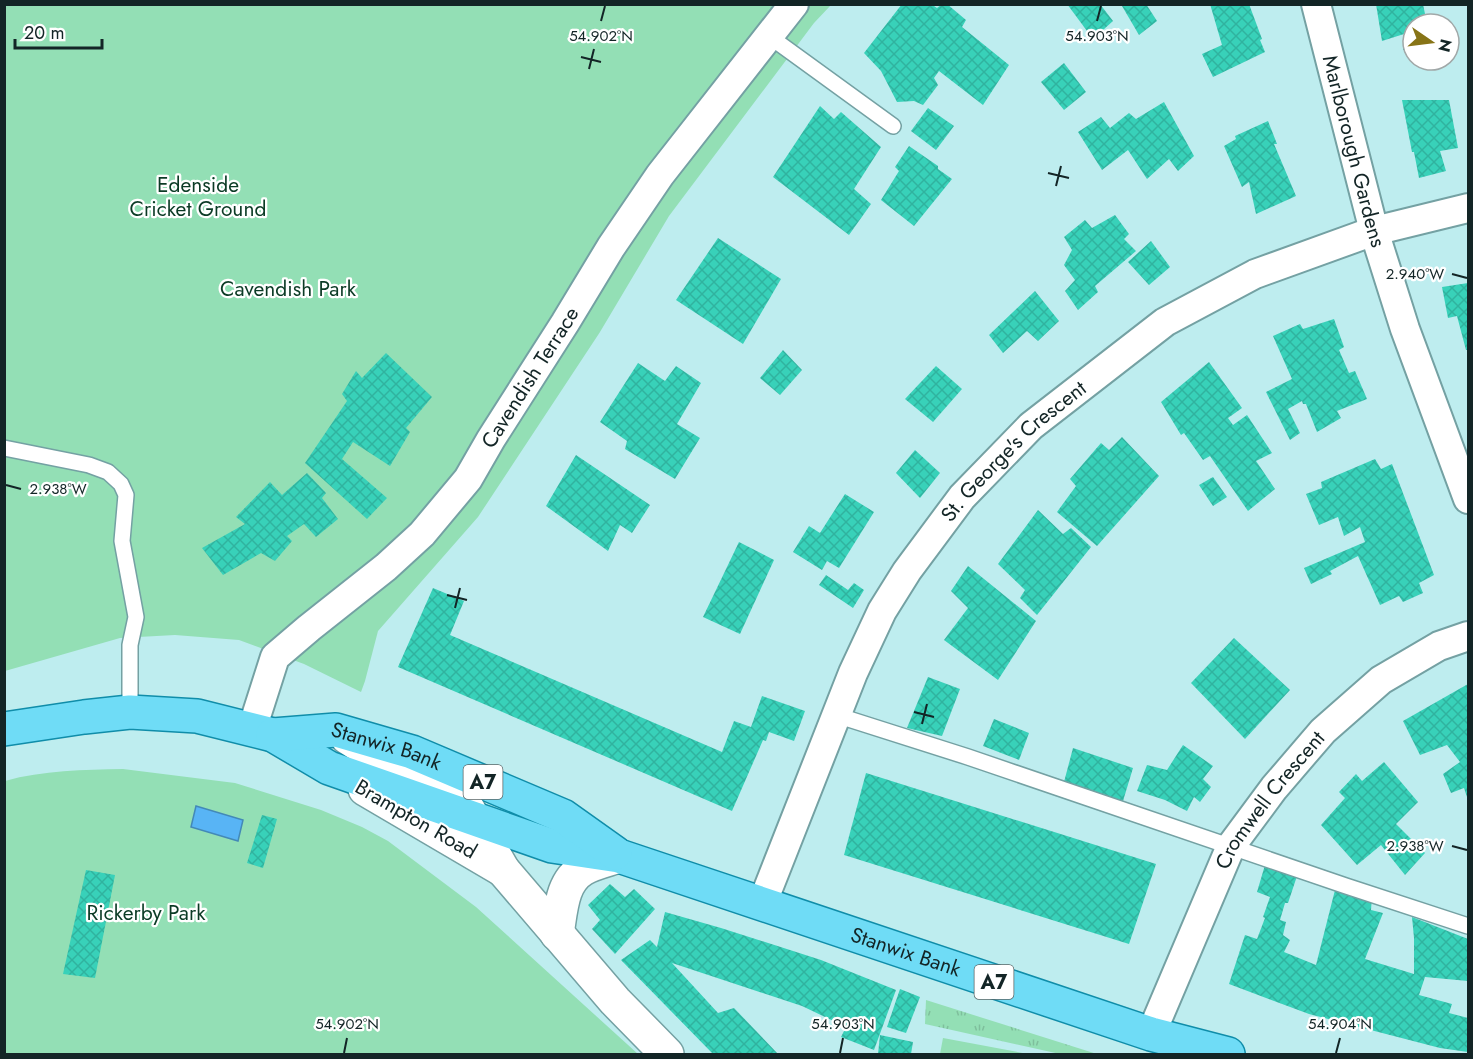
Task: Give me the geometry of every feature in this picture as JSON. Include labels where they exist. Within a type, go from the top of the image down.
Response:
[{"type":"main road","name":"Stanwix Bank","points":[[4,729],[130,712],[197,716],[263,732],[329,768],[552,846],[619,856],[1151,1034],[1228,1054]]},
{"type":"main road","name":"Stanwix Bank","points":[[263,732],[336,730],[412,752],[563,816],[619,856]]},
{"type":"main road","name":"Brampton Road","points":[[336,730],[389,764],[460,795],[503,870],[615,1001],[667,1054]]},
{"type":"main road","name":"Brampton Road","points":[[329,768],[503,870]]},
{"type":"main road","points":[[557,934],[564,895],[571,878],[584,868],[619,856]]},
{"type":"street","name":"Cavendish Terrace","points":[[263,732],[275,657],[386,567],[422,534],[468,479],[611,247],[660,175],[794,4]]},
{"type":"street","name":"Marlborough Gardens","points":[[1316,4],[1374,231],[1405,329],[1468,499]]},
{"type":"street","name":"St. George's Crescent","points":[[762,904],[853,673],[882,611],[907,571],[962,497],[1031,426],[1165,322],[1255,274],[1374,231],[1468,208]]},
{"type":"street","name":"Cromwell Crescent","points":[[1151,1034],[1231,846],[1274,788],[1323,731],[1381,680],[1439,646],[1468,636]]},
{"type":"lane","points":[[769,36],[893,126]]},
{"type":"lane","points":[[4,448],[89,465],[108,472],[121,484],[126,495],[122,542],[136,617],[130,645],[130,712]]},
{"type":"lane","points":[[836,715],[968,757],[1468,926]]},
{"type":"green space","name":"Cavendish Park","points":[[4,5],[831,5],[814,23],[669,216],[600,332],[478,517],[378,631],[361,692],[304,664],[239,640],[175,635],[120,638],[5,671]]},
{"type":"green space","name":"Rickerby Park","points":[[123,769],[235,783],[321,810],[388,841],[476,907],[638,1054],[5,1054],[5,781],[49,773]]},
{"type":"green space","points":[[926,1000],[1097,1054],[1060,1054],[925,1024]]},
{"type":"green space","points":[[943,1038],[1028,1054],[940,1054]]},
{"type":"water","points":[[196,806],[243,820],[238,841],[191,827]]},
{"type":"building","points":[[902,4],[931,4],[937,8],[942,4],[947,4],[966,20],[962,27],[1009,65],[983,105],[939,71],[934,78],[938,85],[923,105],[914,101],[897,102],[881,71],[864,53]]},
{"type":"building","points":[[1067,4],[1100,4],[1113,21],[1093,39]]},
{"type":"building","points":[[1124,4],[1146,4],[1157,21],[1139,35],[1122,6]]},
{"type":"building","points":[[1210,4],[1249,4],[1265,52],[1213,77],[1202,54],[1222,45]]},
{"type":"building","points":[[1376,4],[1423,4],[1425,12],[1401,12],[1401,35],[1382,41]]},
{"type":"building","points":[[1064,63],[1086,92],[1064,110],[1041,82]]},
{"type":"building","points":[[1402,100],[1449,100],[1458,148],[1440,151],[1446,171],[1419,178]]},
{"type":"building","points":[[1164,102],[1194,156],[1178,171],[1169,159],[1147,179],[1128,150],[1102,170],[1078,132],[1101,117],[1110,128],[1129,113],[1136,119]]},
{"type":"building","points":[[820,106],[834,119],[841,112],[881,147],[854,189],[871,204],[849,235],[773,177]]},
{"type":"building","points":[[928,108],[954,126],[936,150],[911,131]]},
{"type":"building","points":[[1268,121],[1277,144],[1274,144],[1296,196],[1256,214],[1249,182],[1242,187],[1224,146],[1236,139],[1235,136]]},
{"type":"building","points":[[909,146],[952,179],[914,226],[881,200],[899,171],[895,167]]},
{"type":"building","points":[[1115,215],[1129,234],[1124,239],[1136,251],[1095,286],[1098,292],[1078,310],[1065,291],[1075,280],[1064,265],[1072,250],[1064,237],[1085,220],[1092,228]]},
{"type":"building","points":[[718,238],[781,279],[743,344],[676,300]]},
{"type":"building","points":[[1151,241],[1170,267],[1149,285],[1128,262]]},
{"type":"building","points":[[1468,283],[1468,350],[1466,350],[1457,316],[1448,318],[1442,287]]},
{"type":"building","points":[[1035,291],[1059,321],[1038,341],[1027,331],[1003,353],[989,335]]},
{"type":"building","points":[[1334,319],[1344,347],[1339,350],[1349,373],[1355,371],[1367,399],[1337,411],[1341,418],[1317,432],[1306,404],[1302,401],[1288,409],[1300,433],[1290,440],[1266,392],[1292,379],[1273,336],[1300,324],[1303,329]]},
{"type":"building","points":[[783,350],[802,370],[780,395],[760,378]]},
{"type":"building","points":[[386,353],[432,397],[406,428],[410,432],[390,466],[353,442],[342,459],[387,498],[367,519],[305,463],[347,401],[342,394],[356,371],[362,378]]},
{"type":"building","points":[[1209,362],[1242,408],[1228,418],[1233,425],[1247,415],[1272,453],[1256,461],[1275,489],[1248,511],[1210,456],[1203,460],[1184,433],[1181,435],[1161,402]]},
{"type":"building","points":[[638,363],[665,381],[676,366],[701,383],[677,424],[700,438],[675,479],[625,449],[627,441],[600,422]]},
{"type":"building","points":[[936,366],[962,389],[933,422],[905,399]]},
{"type":"building","points":[[1122,437],[1159,476],[1097,546],[1057,512],[1076,486],[1070,479],[1101,443],[1109,450]]},
{"type":"building","points":[[915,450],[940,473],[920,498],[896,473]]},
{"type":"building","points":[[576,455],[650,505],[632,533],[620,525],[608,551],[546,506]]},
{"type":"building","points":[[1375,459],[1381,469],[1392,464],[1434,575],[1419,583],[1423,593],[1403,602],[1399,596],[1380,605],[1358,556],[1330,571],[1332,574],[1311,584],[1304,568],[1365,542],[1360,527],[1344,536],[1338,517],[1319,525],[1306,494],[1322,488],[1321,482]]},
{"type":"building","points":[[307,473],[326,493],[322,498],[338,519],[316,537],[304,524],[287,536],[292,541],[275,561],[261,553],[223,575],[202,548],[245,524],[236,517],[270,482],[282,495]]},
{"type":"building","points":[[1213,477],[1227,497],[1213,506],[1199,485]]},
{"type":"building","points":[[845,494],[874,512],[839,568],[827,561],[822,570],[793,552],[809,526],[820,533]]},
{"type":"building","points":[[1038,510],[1063,534],[1071,528],[1091,547],[1037,615],[1020,598],[1025,590],[998,564]]},
{"type":"building","points":[[739,542],[774,560],[740,634],[703,617]]},
{"type":"building","points":[[968,566],[1036,621],[998,680],[944,640],[968,608],[951,591]]},
{"type":"building","points":[[826,575],[848,590],[854,583],[864,590],[853,608],[819,585]]},
{"type":"building","points":[[433,588],[464,601],[450,635],[722,752],[734,721],[751,727],[762,696],[805,711],[794,741],[769,732],[766,741],[763,740],[732,811],[398,667]]},
{"type":"building","points":[[1234,638],[1290,690],[1245,739],[1191,683]]},
{"type":"building","points":[[928,677],[960,689],[942,736],[907,728]]},
{"type":"building","points":[[1468,684],[1468,800],[1464,788],[1451,793],[1443,774],[1460,762],[1447,745],[1420,755],[1403,721]]},
{"type":"building","points":[[994,719],[1029,733],[1019,760],[983,746]]},
{"type":"building","points":[[1183,745],[1213,766],[1203,779],[1211,787],[1200,802],[1194,797],[1187,811],[1165,800],[1137,791],[1147,765],[1167,770]]},
{"type":"building","points":[[1073,748],[1133,768],[1123,801],[1064,782]]},
{"type":"building","points":[[1384,762],[1418,802],[1396,824],[1425,853],[1405,875],[1381,845],[1357,865],[1321,825],[1345,798],[1339,792],[1356,774],[1362,781]]},
{"type":"building","points":[[866,773],[1156,864],[1129,944],[844,855]]},
{"type":"building","points":[[262,815],[277,819],[263,868],[247,863]]},
{"type":"building","points":[[1265,865],[1297,876],[1280,920],[1286,922],[1283,935],[1290,940],[1284,952],[1316,965],[1335,890],[1372,896],[1371,910],[1383,913],[1365,959],[1414,974],[1412,917],[1468,939],[1468,981],[1425,977],[1419,995],[1452,1004],[1449,1013],[1468,1018],[1468,1052],[1440,1048],[1309,1014],[1229,984],[1245,935],[1257,939],[1265,918],[1263,917],[1270,897],[1257,892]]},
{"type":"building","points":[[86,870],[115,875],[95,978],[63,974]]},
{"type":"building","points":[[610,884],[625,897],[634,889],[655,909],[615,954],[592,929],[600,920],[588,905]]},
{"type":"building","points":[[665,912],[821,960],[896,990],[874,1050],[841,1037],[846,1027],[802,1006],[672,963],[718,1013],[734,1008],[778,1054],[713,1054],[621,960],[650,940],[657,947]]},
{"type":"building","points":[[900,989],[920,997],[906,1033],[887,1027]]},
{"type":"building","points":[[880,1035],[913,1042],[911,1054],[878,1054]]},
{"type":"park label","name":"Edenside Cricket Ground","points":[[198,197]]}]
